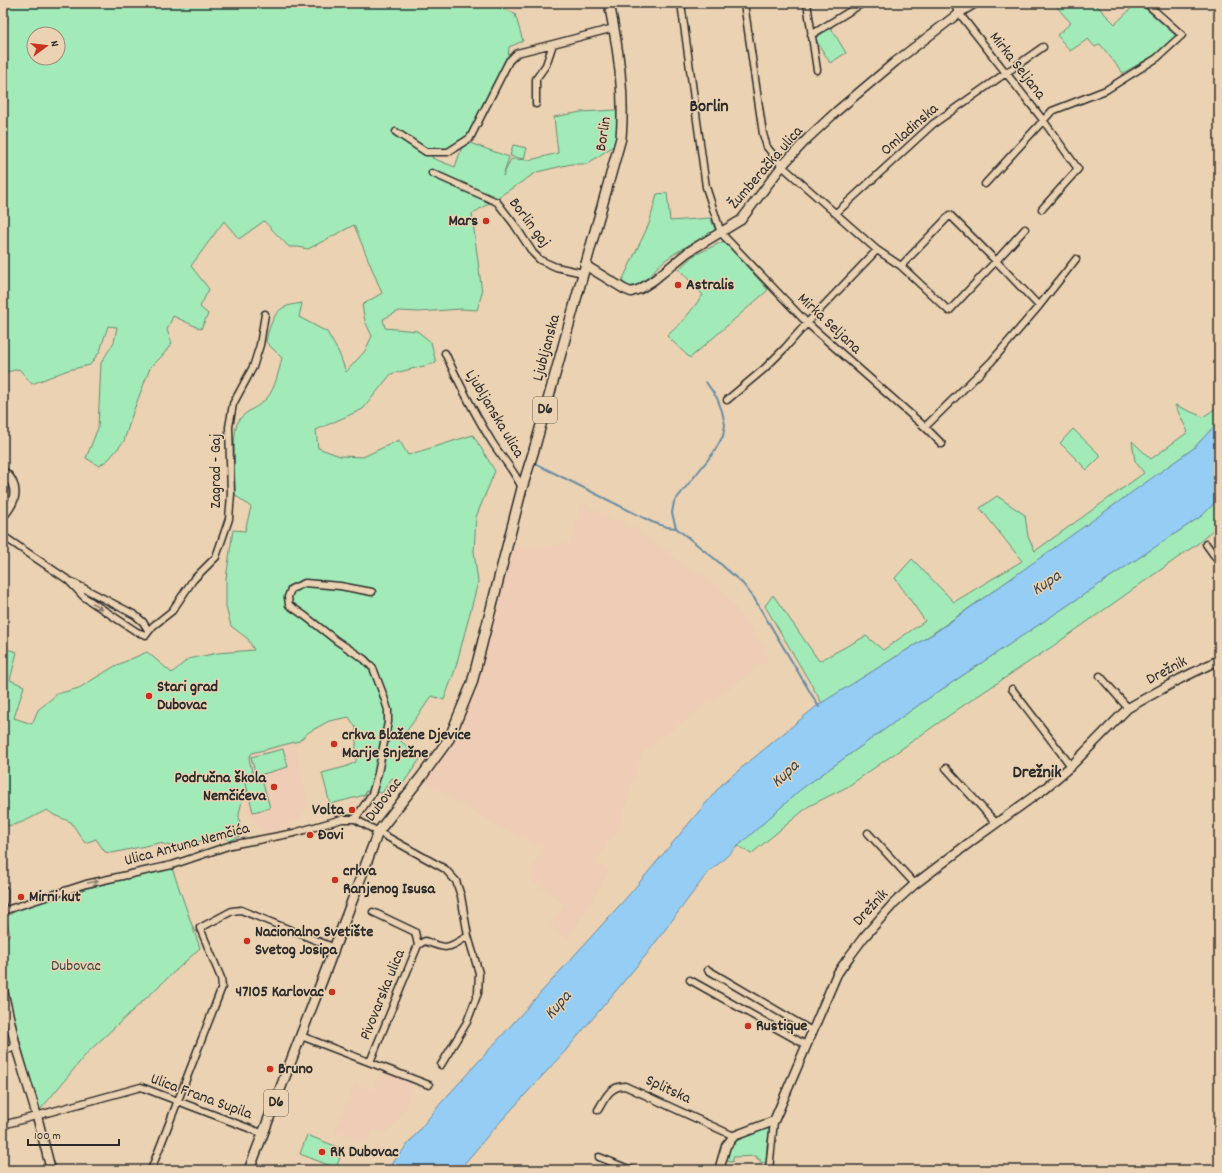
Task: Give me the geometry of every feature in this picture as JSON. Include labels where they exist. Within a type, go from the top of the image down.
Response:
[{"type":"main road","name":"Borlin","points":[[584,269],[621,138],[623,98],[614,28],[609,3]]},
{"type":"main road","name":"Žumberačka ulica","points":[[584,269],[631,292],[640,289],[654,280],[688,252],[741,220],[782,166],[808,138],[837,111],[895,62],[959,13],[975,3]]},
{"type":"main road","name":"Ljubljanska","points":[[505,554],[522,488],[584,269]]},
{"type":"main road","points":[[3,472],[11,480],[14,488],[14,498],[3,516]]},
{"type":"main road","name":"Dubovac","points":[[302,1036],[378,832],[422,776],[448,739],[472,684],[505,554]]},
{"type":"main road","name":"Drežnik","points":[[774,1121],[837,974],[848,957],[894,903],[916,884],[996,823],[1044,789],[1071,766],[1128,708],[1180,679],[1219,660]]},
{"type":"main road","points":[[3,890],[3,900]]},
{"type":"main road","points":[[3,990],[16,1047],[37,1116],[51,1170]]},
{"type":"main road","name":"D6","points":[[249,1170],[302,1036]]},
{"type":"main road","points":[[719,1170],[726,1146],[734,1136],[774,1121]]},
{"type":"street","points":[[681,3],[706,187],[721,233]]},
{"type":"street","points":[[744,3],[766,147],[782,166],[877,250],[900,266],[949,311],[1025,229]]},
{"type":"street","points":[[807,3],[817,70]]},
{"type":"street","points":[[811,35],[863,3]]},
{"type":"street","name":"Mirka Seljana","points":[[953,3],[959,13],[1043,120],[1078,169],[1042,210]]},
{"type":"street","points":[[985,184],[1052,111],[1106,90],[1157,58],[1182,35],[1146,3]]},
{"type":"street","points":[[396,132],[426,152],[448,152],[470,138],[509,61],[517,53],[614,28]]},
{"type":"street","points":[[536,104],[536,79],[546,65],[553,44]]},
{"type":"street","name":"Omladinska","points":[[836,213],[933,124],[1042,47]]},
{"type":"street","name":"Borlin gaj","points":[[432,173],[497,202],[504,209],[533,253],[540,260],[556,267],[584,269]]},
{"type":"street","points":[[900,266],[950,215],[1039,306]]},
{"type":"street","name":"Mirka Seljana","points":[[721,233],[807,324],[925,427],[942,444]]},
{"type":"street","points":[[727,400],[764,369],[785,348],[877,250]]},
{"type":"street","points":[[925,427],[991,362],[1039,306],[1076,259]]},
{"type":"street","name":"Zagrad - Gaj","points":[[147,632],[172,611],[193,580],[216,557],[229,519],[231,494],[229,426],[233,404],[253,367],[260,345],[265,314]]},
{"type":"street","name":"Ljubljanska ulica","points":[[445,352],[460,386],[492,442],[515,473],[522,488]]},
{"type":"street","points":[[3,536],[68,580],[134,615],[143,622],[147,632],[137,632],[84,597],[68,580]]},
{"type":"street","points":[[1206,544],[1219,562]]},
{"type":"street","points":[[372,592],[340,586],[305,583],[291,588],[288,597],[289,605],[337,642],[364,659],[373,668],[388,710],[388,722],[378,774],[372,794],[355,820],[445,869],[456,882],[461,896],[468,936],[479,973],[478,993],[467,1022],[441,1065]]},
{"type":"street","points":[[1100,676],[1128,708]]},
{"type":"street","points":[[1012,689],[1071,766]]},
{"type":"street","points":[[946,768],[996,823]]},
{"type":"street","name":"Ulica Antuna Nemčića","points":[[3,911],[86,884],[172,865],[232,845],[294,833],[342,819],[355,820]]},
{"type":"street","points":[[868,833],[916,884]]},
{"type":"street","points":[[151,1170],[222,984],[200,928],[232,911],[241,910],[335,948]]},
{"type":"street","points":[[373,912],[415,932],[418,945]]},
{"type":"street","name":"Pivovarska ulica","points":[[370,1062],[418,945],[425,941],[440,947],[450,947],[468,936]]},
{"type":"street","points":[[708,970],[812,1031]]},
{"type":"street","points":[[690,980],[806,1045]]},
{"type":"street","points":[[302,1036],[429,1085]]},
{"type":"street","points":[[3,1050],[16,1047]]},
{"type":"street","name":"Splitska","points":[[598,1110],[609,1092],[618,1086],[625,1086],[734,1136]]},
{"type":"street","name":"Ulica Frana Supila","points":[[3,1125],[141,1087],[264,1134]]},
{"type":"street","points":[[769,1170],[774,1121]]},
{"type":"street","points":[[600,1157],[631,1170]]},
{"type":"shaded area","points":[[581,503],[634,528],[700,576],[705,577],[722,590],[767,651],[767,660],[642,752],[618,828],[594,862],[609,871],[567,939],[550,929],[566,903],[529,879],[543,848],[493,823],[423,781],[452,741],[508,549],[570,544]]},
{"type":"shaded area","name":"Područna škola Nemčićeva","points":[[295,745],[308,807],[295,823],[280,829],[264,832],[249,816],[239,767],[244,752]]},
{"type":"shaded area","points":[[382,1070],[413,1082],[404,1111],[388,1132],[373,1130],[366,1144],[335,1131],[355,1085],[373,1091]]},
{"type":"green space","points":[[3,3],[496,3],[498,6],[515,14],[523,41],[509,47],[508,59],[489,91],[486,107],[468,137],[449,150],[434,152],[432,158],[455,167],[464,141],[509,157],[503,176],[511,159],[530,160],[558,153],[554,117],[581,112],[616,110],[618,123],[615,145],[587,164],[571,164],[537,172],[472,214],[482,293],[477,310],[461,309],[419,312],[399,311],[383,319],[385,328],[417,331],[431,342],[436,363],[391,374],[363,409],[316,430],[318,448],[340,456],[363,457],[399,440],[408,455],[473,435],[495,471],[476,517],[474,552],[478,582],[455,670],[444,700],[432,696],[400,740],[420,759],[402,785],[392,778],[382,793],[366,791],[365,795],[330,804],[322,773],[345,767],[356,762],[356,728],[349,717],[329,721],[309,732],[299,741],[252,753],[249,758],[253,776],[244,779],[248,796],[242,801],[239,814],[240,836],[230,841],[221,834],[179,848],[159,843],[112,853],[105,852],[96,839],[85,843],[71,822],[54,815],[47,810],[20,823],[14,825],[3,825],[3,648],[17,652],[10,680],[24,686],[14,718],[32,724],[38,710],[57,694],[79,688],[115,666],[147,652],[172,673],[188,659],[218,653],[254,650],[248,639],[231,626],[226,607],[226,579],[233,530],[245,531],[251,507],[235,495],[235,431],[239,420],[267,398],[274,385],[282,358],[266,342],[268,331],[274,318],[282,308],[302,303],[299,317],[327,332],[339,353],[346,372],[365,351],[372,336],[365,321],[362,305],[382,293],[354,225],[308,249],[289,247],[264,221],[239,239],[224,221],[191,266],[209,289],[200,307],[208,314],[201,329],[173,316],[167,330],[172,343],[150,368],[133,412],[124,441],[109,459],[99,466],[86,458],[98,428],[101,363],[114,342],[117,327],[108,326],[100,351],[90,365],[68,370],[32,384],[19,369],[3,373]]},
{"type":"green space","points":[[1053,3],[1094,3],[1115,24],[1137,3],[1139,3],[1176,36],[1158,53],[1123,73],[1100,44],[1095,47],[1088,39],[1070,51],[1057,35],[1071,23]]},
{"type":"green space","points":[[831,28],[846,53],[830,63],[815,38]]},
{"type":"green space","points":[[513,145],[527,148],[524,159],[510,156]]},
{"type":"green space","points":[[667,193],[670,221],[710,218],[716,231],[676,253],[659,265],[646,280],[629,288],[621,283],[649,224],[657,194]]},
{"type":"green space","points":[[724,241],[768,290],[690,358],[667,336],[683,321],[703,295],[679,269],[693,256]]},
{"type":"green space","points":[[1175,405],[1203,417],[1219,406],[1219,421],[1194,448],[1049,552],[929,636],[822,703],[765,606],[773,595],[819,661],[866,636],[883,650],[925,621],[895,578],[912,559],[954,602],[1022,561],[980,508],[997,496],[1025,515],[1028,537],[1035,551],[1144,473],[1135,461],[1132,441],[1151,459],[1188,432]]},
{"type":"green space","points":[[1073,429],[1101,456],[1087,470],[1060,443]]},
{"type":"green space","points":[[1219,498],[1219,524],[1200,542],[1053,646],[964,705],[847,787],[809,806],[751,854],[738,846],[800,790],[920,704],[1203,515]]},
{"type":"green space","points":[[283,749],[288,767],[256,776],[251,757]]},
{"type":"green space","points":[[261,776],[270,808],[253,812],[245,780]]},
{"type":"green space","name":"Dubovac","points":[[172,868],[200,948],[88,1052],[40,1110],[26,1064],[3,972],[3,942],[10,934],[6,917],[19,909],[88,888]]},
{"type":"green space","points":[[766,1128],[770,1130],[766,1163],[760,1162],[760,1159],[757,1159],[757,1156],[733,1157],[733,1162],[725,1161],[729,1153],[728,1152],[734,1143],[744,1136]]},
{"type":"green space","name":"RK Dubovac","points":[[307,1135],[343,1149],[336,1168],[300,1154]]},
{"type":"water","name":"Kupa","points":[[1219,421],[1219,498],[1203,515],[920,704],[800,790],[706,875],[646,955],[567,1049],[491,1132],[459,1170],[387,1170],[441,1103],[628,896],[722,784],[818,705],[936,632],[1194,448]]},
{"type":"waterway","points":[[706,382],[717,398],[722,411],[725,425],[723,436],[714,452],[674,502],[672,513],[676,528],[715,559],[743,584],[754,598],[819,707]]},
{"type":"waterway","points":[[536,464],[652,522],[667,527],[676,528]]},
{"type":"place","name":"Mars","points":[[486,221]]},
{"type":"place","name":"Astralis","points":[[678,285]]},
{"type":"place","name":"Stari grad Dubovac","points":[[149,696]]},
{"type":"place","name":"crkva Blažene Djevice Marije Snježne","points":[[334,744]]},
{"type":"place","name":"Područna škola Nemčićeva","points":[[274,787]]},
{"type":"place","name":"Volta","points":[[352,810]]},
{"type":"place","name":"Đovi","points":[[310,835]]},
{"type":"place","name":"crkva Ranjenog Isusa","points":[[335,880]]},
{"type":"place","name":"Mirni kut","points":[[21,897]]},
{"type":"place","name":"Nacionalno Svetište Svetog Josipa","points":[[247,941]]},
{"type":"place","name":"47105 Karlovac","points":[[332,992]]},
{"type":"place","name":"Rustique","points":[[748,1026]]},
{"type":"place","name":"Bruno","points":[[270,1069]]},
{"type":"place","name":"RK Dubovac","points":[[322,1152]]},
{"type":"district","name":"Borlin","points":[[709,107]]},
{"type":"district","name":"Drežnik","points":[[1037,773]]}]
